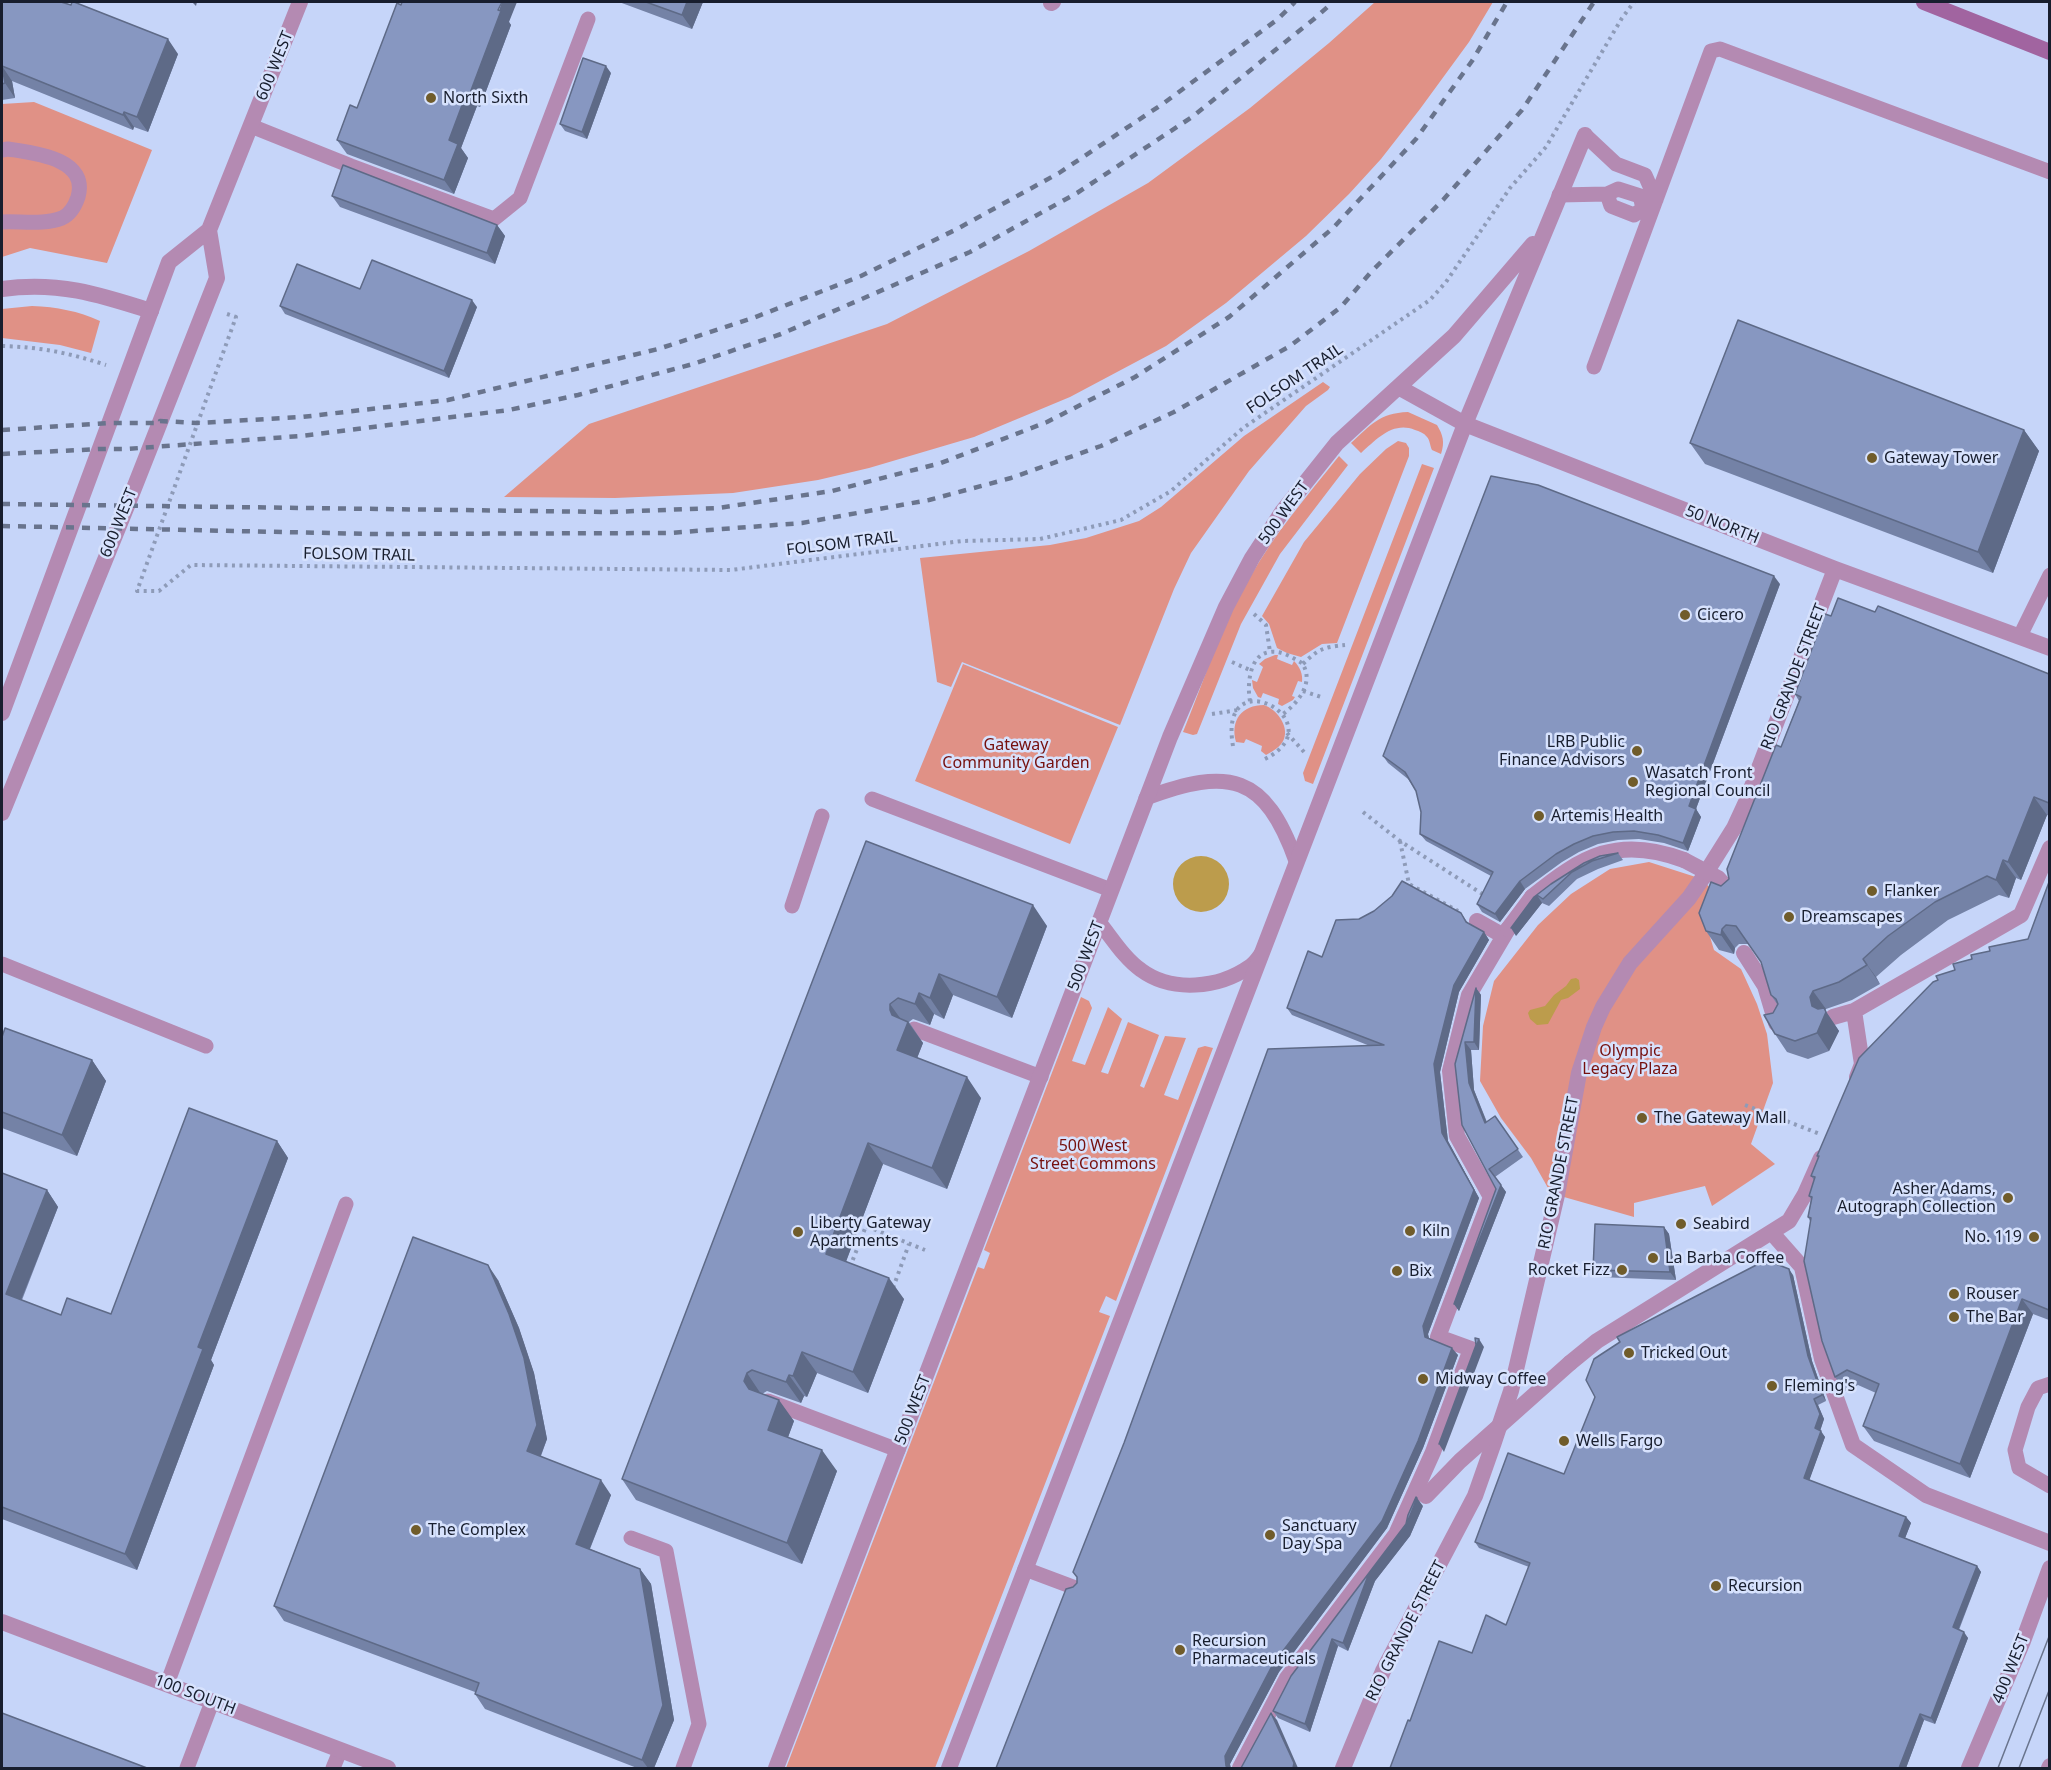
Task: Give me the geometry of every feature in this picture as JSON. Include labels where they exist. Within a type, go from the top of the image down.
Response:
[{"type":"main road","points":[[1924,2],[2049,52]]},
{"type":"street","name":"600 WEST","points":[[2,713],[169,262],[209,230],[300,2]]},
{"type":"street","name":"500 WEST","points":[[949,1768],[1465,424],[1585,135]]},
{"type":"street","name":"600 WEST","points":[[2,813],[217,278],[209,230]]},
{"type":"street","name":"500 WEST","points":[[776,1768],[1146,798],[1226,607],[1252,558],[1282,512],[1337,443],[1400,388],[1454,336],[1543,232]]},
{"type":"street","points":[[2,289],[45,286],[74,290],[103,296],[151,311]]},
{"type":"street","name":"50 NORTH","points":[[1400,388],[1465,424],[1835,569],[2049,648]]},
{"type":"street","name":"RIO GRANDE STREET","points":[[1343,1768],[1383,1671],[1475,1496],[1494,1442],[1511,1391],[1557,1195],[1579,1073],[1594,1027],[1603,1006],[1630,963],[1689,898],[1734,828],[1835,569]]},
{"type":"street","points":[[1833,1017],[1854,1011],[2021,915],[2049,848]]},
{"type":"street","points":[[1397,1532],[1433,1452],[1471,1349],[1438,1338],[1491,1197],[1457,1136],[1450,1071],[1469,995],[1505,932],[1532,897],[1561,873],[1591,856],[1619,850],[1646,849],[1664,852],[1718,878],[1732,894]]},
{"type":"street","points":[[1477,921],[1505,932]]},
{"type":"street","points":[[1744,953],[1765,986],[1776,1023],[1780,1023]]},
{"type":"street","points":[[1848,1096],[1862,1064],[1854,1011]]},
{"type":"street","points":[[1240,1768],[1287,1678],[1426,1496],[1460,1461],[1598,1341],[1789,1221],[1805,1194],[1830,1138]]},
{"type":"street","points":[[1772,1233],[1802,1267],[1822,1359],[1853,1445],[1926,1495],[2049,1543]]},
{"type":"street","name":"400 WEST","points":[[1969,1768],[2023,1641],[2049,1568]]},
{"type":"street","name":"100 SOUTH","points":[[2,1622],[388,1768]]},
{"type":"lane","points":[[250,126],[494,219],[520,198],[588,19]]},
{"type":"lane","points":[[1594,368],[1650,204],[1711,51],[1720,49],[2049,172]]},
{"type":"lane","points":[[1585,135],[1616,164],[1645,175],[1650,204]]},
{"type":"lane","points":[[2,150],[8,148],[48,156],[64,163],[78,177],[79,191],[70,214],[61,219],[2,222]]},
{"type":"lane","points":[[1559,195],[1607,194],[1611,206],[1634,215],[1650,204]]},
{"type":"lane","points":[[2020,636],[2049,575]]},
{"type":"lane","points":[[1146,798],[1192,783],[1222,781],[1238,784],[1253,792],[1278,818],[1296,861]]},
{"type":"lane","points":[[872,799],[1111,890]]},
{"type":"lane","points":[[792,906],[822,816]]},
{"type":"lane","points":[[1099,921],[1130,960],[1142,971],[1160,981],[1183,986],[1206,984],[1230,977],[1251,967],[1262,953]]},
{"type":"lane","points":[[2,964],[206,1046]]},
{"type":"lane","points":[[914,1029],[1041,1077]]},
{"type":"lane","points":[[167,1684],[346,1204]]},
{"type":"lane","points":[[2049,1384],[2038,1389],[2028,1407],[2015,1450],[2019,1468],[2049,1486]]},
{"type":"lane","points":[[768,1401],[898,1450]]},
{"type":"lane","points":[[631,1538],[666,1551],[699,1724],[682,1768]]},
{"type":"lane","points":[[1025,1569],[1073,1587]]},
{"type":"lane","points":[[187,1768],[212,1702]]},
{"type":"lane","points":[[333,1768],[340,1751]]},
{"type":"path","name":"FOLSOM TRAIL","points":[[222,312],[236,317],[137,591],[159,591],[191,565],[731,570],[962,541],[1040,539],[1121,520],[1171,491],[1243,428],[1430,300],[1446,282],[1510,188],[1546,147],[1622,18],[1634,2]]},
{"type":"path","points":[[2,346],[34,346],[75,355],[116,368]]},
{"type":"path","points":[[1254,614],[1266,625],[1270,652]]},
{"type":"path","points":[[1303,664],[1324,647],[1344,645]]},
{"type":"path","points":[[1250,701],[1249,680],[1252,670],[1261,656],[1270,652],[1278,652],[1303,664],[1307,675],[1300,699],[1283,714]]},
{"type":"path","points":[[1232,662],[1252,670]]},
{"type":"path","points":[[1303,691],[1324,698]]},
{"type":"path","points":[[1233,746],[1232,722],[1239,710],[1250,701],[1273,705],[1283,714],[1287,733],[1278,752],[1265,759]]},
{"type":"path","points":[[1212,714],[1239,710]]},
{"type":"path","points":[[1287,733],[1304,752]]},
{"type":"path","points":[[1364,812],[1400,841],[1490,899]]},
{"type":"path","points":[[1400,841],[1409,884],[1477,921]]},
{"type":"path","points":[[1745,1105],[1830,1138]]},
{"type":"path","points":[[848,1273],[866,1226],[925,1250]]},
{"type":"path","points":[[892,1290],[909,1244]]},
{"type":"green space","points":[[1375,2],[1493,2],[1469,42],[1420,109],[1381,159],[1349,194],[1306,236],[1226,303],[1166,346],[1070,397],[974,437],[869,468],[818,480],[733,493],[615,498],[504,497],[589,424],[887,324],[1029,251],[1148,183],[1250,108]]},
{"type":"green space","points":[[34,102],[152,150],[107,263],[30,248],[2,257],[2,104]]},
{"type":"green space","points":[[32,306],[67,310],[100,321],[91,353],[60,345],[2,338],[2,309]]},
{"type":"green space","points":[[1323,382],[1330,387],[1328,390],[1306,406],[1249,471],[1191,553],[1174,589],[1120,725],[962,662],[951,687],[937,682],[920,558],[1050,545],[1086,538],[1139,521],[1161,507],[1244,436]]},
{"type":"green space","points":[[1408,412],[1437,425],[1443,439],[1441,454],[1432,450],[1424,434],[1407,428],[1386,433],[1361,453],[1351,443],[1382,418]]},
{"type":"green space","points":[[1398,441],[1406,443],[1409,456],[1337,643],[1322,644],[1301,657],[1277,648],[1269,624],[1262,616],[1304,542],[1360,474],[1386,449]]},
{"type":"green space","points":[[1339,456],[1348,465],[1280,554],[1241,624],[1197,734],[1183,732],[1221,635],[1249,579],[1280,531]]},
{"type":"green space","points":[[1422,464],[1434,468],[1313,784],[1305,781],[1303,773]]},
{"type":"green space","points":[[1278,655],[1277,659],[1292,665],[1294,661],[1302,676],[1302,682],[1298,681],[1292,696],[1295,697],[1293,700],[1282,706],[1278,704],[1279,699],[1263,693],[1261,698],[1258,697],[1253,688],[1252,680],[1257,682],[1263,667],[1259,664]]},
{"type":"green space","name":"Gateway Community Garden","points":[[963,664],[1118,727],[1070,844],[915,781]]},
{"type":"green space","points":[[1264,705],[1273,710],[1285,728],[1281,744],[1266,755],[1261,751],[1262,746],[1246,739],[1244,743],[1236,742],[1235,734],[1236,721],[1244,711]]},
{"type":"green space","name":"Olympic Legacy Plaza","points":[[1649,862],[1702,879],[1719,898],[1708,930],[1714,950],[1741,969],[1757,1004],[1767,1034],[1773,1083],[1751,1144],[1775,1164],[1712,1206],[1705,1186],[1634,1203],[1634,1217],[1557,1195],[1548,1188],[1531,1158],[1501,1118],[1480,1081],[1483,1026],[1494,981],[1538,925],[1571,894],[1610,869]]},
{"type":"green space","name":"500 West Street Commons","points":[[1081,997],[1089,1001],[1092,1008],[1072,1061],[1085,1065],[1108,1007],[1122,1019],[1101,1072],[1108,1074],[1128,1022],[1159,1035],[1140,1086],[1144,1088],[1165,1036],[1186,1038],[1164,1095],[1178,1100],[1198,1048],[1205,1046],[1213,1048],[1116,1301],[1106,1296],[1099,1312],[1110,1316],[935,1768],[786,1768],[978,1267],[984,1269],[990,1253],[984,1250]]},
{"type":"shaded area","points":[[1201,856],[1212,858],[1221,864],[1227,873],[1229,884],[1227,895],[1221,904],[1212,910],[1201,912],[1190,910],[1181,904],[1175,895],[1173,884],[1175,873],[1181,864],[1190,858]]},
{"type":"shaded area","points":[[1571,979],[1579,980],[1580,989],[1561,1000],[1548,1024],[1537,1025],[1530,1019],[1528,1013],[1530,1010],[1545,1006]]},
{"type":"building","points":[[2,2],[61,2],[71,5],[74,2],[168,39],[137,117],[124,112],[123,115],[2,66]]},
{"type":"building","name":"North Sixth","points":[[402,2],[502,2],[498,10],[501,11],[470,93],[467,92],[449,140],[458,144],[444,180],[337,140],[350,105],[357,108],[397,3],[401,5]]},
{"type":"building","points":[[646,2],[687,2],[682,15]]},
{"type":"building","points":[[583,58],[606,66],[582,132],[560,124]]},
{"type":"building","points":[[2,66],[5,83],[2,84]]},
{"type":"building","points":[[343,165],[497,225],[487,253],[332,196]]},
{"type":"building","points":[[372,260],[472,300],[444,371],[280,306],[297,264],[360,289]]},
{"type":"building","name":"Gateway Tower","points":[[1738,320],[2024,430],[1978,552],[1690,443]]},
{"type":"building","points":[[1491,476],[1538,485],[1774,576],[1689,806],[1696,809],[1683,843],[1658,835],[1634,831],[1593,836],[1556,854],[1520,881],[1495,914],[1477,904],[1493,872],[1420,834],[1421,812],[1416,791],[1405,772],[1383,756]]},
{"type":"building","points":[[1838,598],[1875,612],[1878,606],[2049,674],[2049,803],[2034,797],[2008,862],[2003,860],[1996,880],[1987,876],[1935,902],[1888,936],[1863,959],[1867,965],[1839,982],[1813,991],[1810,997],[1812,1006],[1818,1009],[1824,1008],[1826,1012],[1817,1033],[1795,1041],[1775,1034],[1764,1015],[1773,1013],[1778,1004],[1771,995],[1761,962],[1736,926],[1726,925],[1721,935],[1706,931],[1699,913],[1711,882],[1721,886],[1729,879],[1727,869],[1776,745],[1781,747],[1801,697],[1795,694],[1825,614],[1831,616]]},
{"type":"building","name":"Liberty Gateway Apartments","points":[[866,841],[1033,905],[997,997],[939,974],[930,998],[919,993],[915,1004],[898,998],[890,1004],[892,1015],[908,1022],[897,1050],[967,1077],[932,1168],[868,1143],[826,1254],[889,1278],[853,1372],[802,1352],[793,1376],[789,1375],[786,1382],[752,1370],[747,1373],[744,1381],[749,1389],[779,1400],[768,1430],[822,1450],[787,1543],[622,1479]]},
{"type":"building","points":[[1618,853],[1592,861],[1572,872],[1543,899],[1537,895],[1511,928],[1534,897],[1551,884],[1584,863],[1600,856]]},
{"type":"building","points":[[1402,881],[1461,913],[1466,922],[1484,932],[1454,985],[1434,1064],[1442,1133],[1474,1190],[1423,1326],[1425,1337],[1452,1348],[1418,1441],[1382,1521],[1273,1664],[1225,1756],[1228,1768],[996,1768],[1066,1589],[1077,1583],[1077,1577],[1073,1572],[1124,1443],[1268,1049],[1384,1045],[1287,1008],[1308,951],[1322,957],[1336,920],[1359,919],[1374,911],[1392,896]]},
{"type":"building","name":"Asher Adams, Autograph Collection","points":[[2049,882],[2049,1310],[2022,1299],[1960,1464],[1863,1426],[1879,1384],[1847,1370],[1835,1377],[1822,1341],[1804,1261],[1811,1218],[1808,1217],[1812,1197],[1809,1196],[1815,1177],[1811,1176],[1819,1156],[1817,1156],[1859,1058],[1933,982],[1938,980],[1936,976],[1955,970],[1953,964],[1972,959],[1971,955],[1990,951],[1989,947],[2028,939]]},
{"type":"building","points":[[1476,988],[1474,1042],[1465,1042],[1469,1083],[1485,1123],[1495,1116],[1518,1149],[1489,1169],[1501,1185],[1454,1304],[1496,1189],[1462,1125],[1455,1064]]},
{"type":"building","points":[[5,1028],[92,1060],[62,1135],[2,1112],[2,1037]]},
{"type":"building","points":[[189,1108],[277,1141],[198,1347],[203,1349],[125,1554],[2,1507],[2,1173],[47,1190],[6,1294],[61,1315],[67,1298],[111,1314]]},
{"type":"building","points":[[1595,1224],[1664,1227],[1670,1272],[1593,1270]]},
{"type":"building","points":[[413,1237],[488,1265],[509,1314],[524,1358],[537,1425],[527,1451],[601,1480],[576,1544],[640,1569],[663,1705],[642,1760],[475,1694],[479,1683],[274,1606]]},
{"type":"building","points":[[1766,1260],[1789,1269],[1808,1356],[1822,1395],[1814,1399],[1820,1414],[1815,1428],[1821,1431],[1804,1478],[1906,1517],[1899,1536],[1977,1566],[1953,1627],[1964,1632],[1931,1718],[1920,1714],[1899,1768],[1390,1768],[1439,1641],[1472,1653],[1486,1615],[1506,1625],[1530,1563],[1475,1542],[1508,1453],[1564,1474],[1595,1397],[1586,1380],[1594,1359],[1620,1342],[1617,1337]]},
{"type":"building","points":[[1475,1338],[1479,1339],[1439,1444],[1476,1345]]},
{"type":"building","points":[[1416,1497],[1405,1528],[1369,1573],[1343,1643],[1332,1639],[1305,1724],[1273,1711],[1291,1676],[1406,1524]]},
{"type":"building","points":[[2,1713],[147,1768],[2,1768]]},
{"type":"building","points":[[1271,1713],[1294,1763],[1293,1768],[1241,1768]]},
{"type":"tram line","points":[[1998,1768],[2050,1634]]},
{"type":"tram line","points":[[2019,1768],[2050,1688]]},
{"type":"railway","points":[[2,430],[108,423],[160,423],[160,421],[197,423],[302,417],[448,400],[658,349],[753,318],[861,276],[957,229],[1059,173],[1164,103],[1278,19],[1295,2]]},
{"type":"railway","points":[[2,454],[126,449],[301,436],[509,410],[578,395],[693,364],[781,334],[970,252],[1077,193],[1192,117],[1333,2]]},
{"type":"railway","points":[[2,504],[609,512],[718,508],[832,491],[941,463],[1047,422],[1135,377],[1229,317],[1333,228],[1416,139],[1472,61],[1507,2]]},
{"type":"railway","points":[[2,526],[375,534],[669,533],[802,523],[929,500],[1011,478],[1101,446],[1174,412],[1290,346],[1341,307],[1371,272],[1443,200],[1522,110],[1594,2]]},
{"type":"place","name":"North Sixth","points":[[431,98]]},
{"type":"place","name":"Gateway Tower","points":[[1872,458]]},
{"type":"place","name":"Cicero","points":[[1685,615]]},
{"type":"place","name":"LRB Public Finance Advisors","points":[[1637,751]]},
{"type":"place","name":"Wasatch Front Regional Council","points":[[1633,782]]},
{"type":"place","name":"Artemis Health","points":[[1539,816]]},
{"type":"place","name":"Flanker","points":[[1872,891]]},
{"type":"place","name":"Dreamscapes","points":[[1789,917]]},
{"type":"place","name":"The Gateway Mall","points":[[1642,1118]]},
{"type":"place","name":"Asher Adams, Autograph Collection","points":[[2008,1198]]},
{"type":"place","name":"Seabird","points":[[1681,1224]]},
{"type":"place","name":"Kiln","points":[[1410,1231]]},
{"type":"place","name":"Liberty Gateway Apartments","points":[[798,1232]]},
{"type":"place","name":"No. 119","points":[[2034,1237]]},
{"type":"place","name":"La Barba Coffee","points":[[1653,1258]]},
{"type":"place","name":"Rocket Fizz","points":[[1622,1270]]},
{"type":"place","name":"Bix","points":[[1397,1271]]},
{"type":"place","name":"Rouser","points":[[1954,1294]]},
{"type":"place","name":"The Bar","points":[[1954,1317]]},
{"type":"place","name":"Tricked Out","points":[[1629,1353]]},
{"type":"place","name":"Midway Coffee","points":[[1423,1379]]},
{"type":"place","name":"Fleming's","points":[[1772,1386]]},
{"type":"place","name":"Wells Fargo","points":[[1564,1441]]},
{"type":"place","name":"The Complex","points":[[416,1530]]},
{"type":"place","name":"Sanctuary Day Spa","points":[[1270,1535]]},
{"type":"place","name":"Recursion","points":[[1716,1586]]},
{"type":"place","name":"Recursion Pharmaceuticals","points":[[1180,1650]]}]
